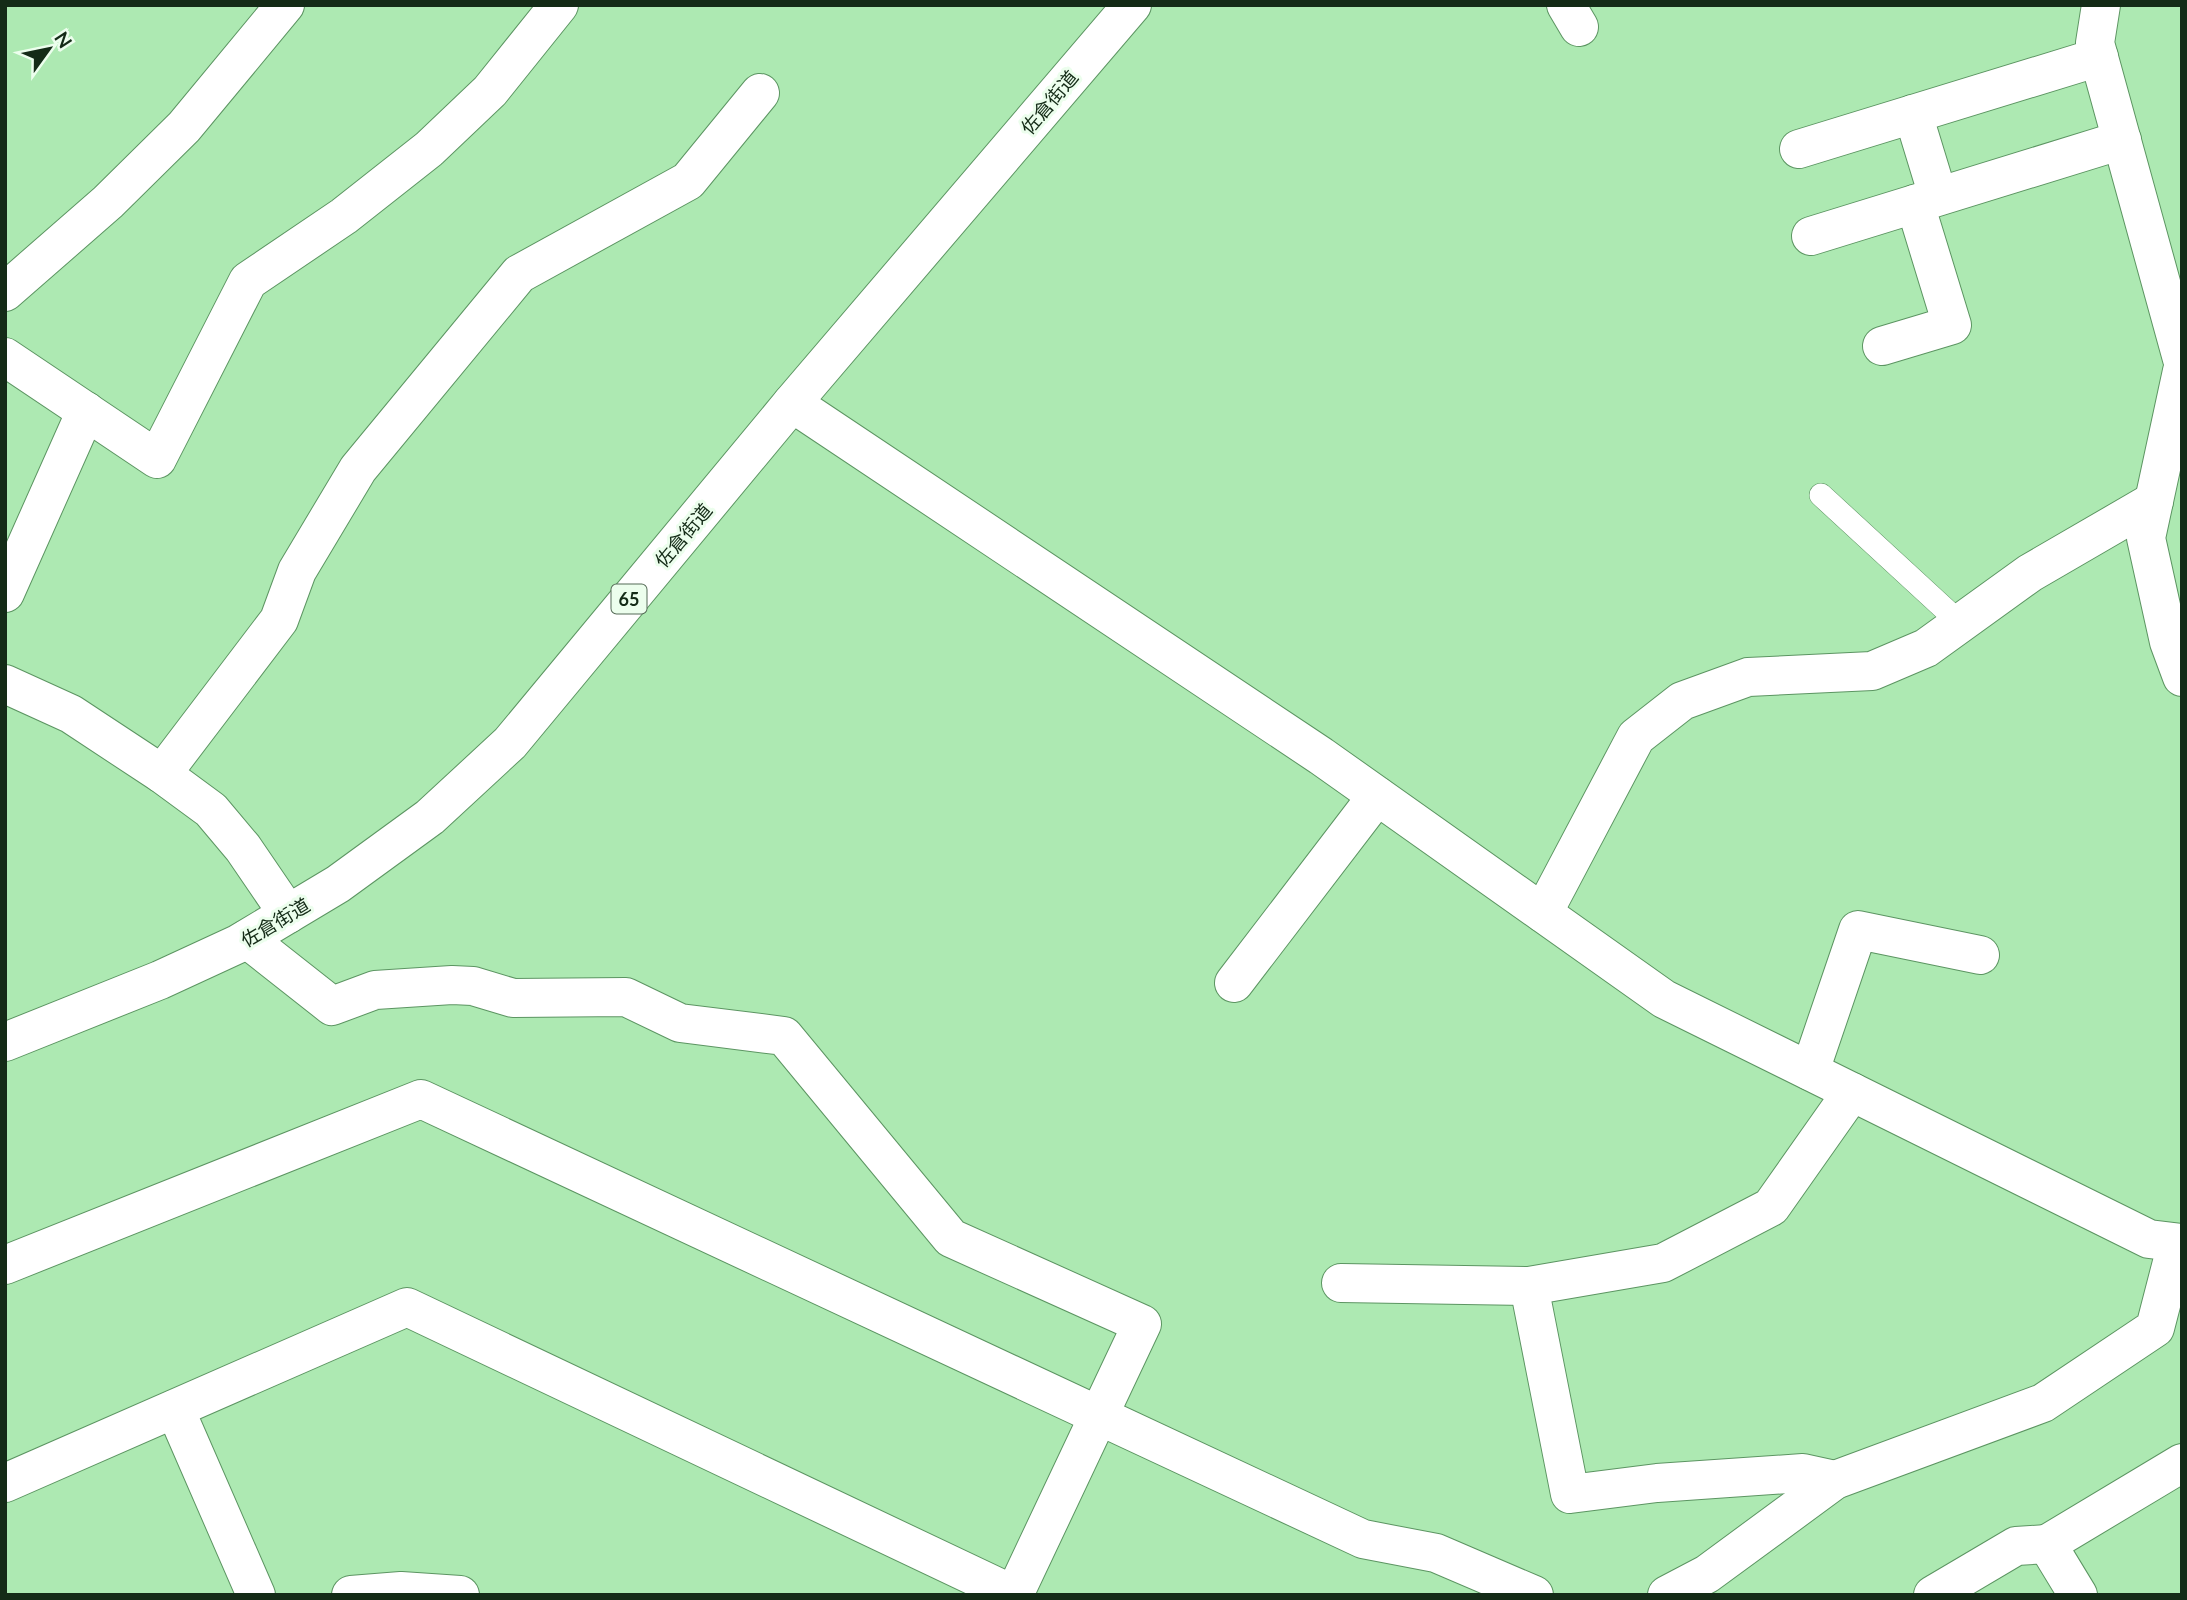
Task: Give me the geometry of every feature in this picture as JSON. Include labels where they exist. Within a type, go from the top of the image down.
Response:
[{"type":"street","points":[[5,292],[108,202],[184,127],[285,5]]},
{"type":"street","points":[[5,357],[157,459],[248,281],[345,216],[429,149],[490,91],[559,5]]},
{"type":"street","name":"佐倉街道","points":[[5,1042],[160,980],[247,939],[338,884],[430,817],[510,743],[792,404],[1132,5]]},
{"type":"street","points":[[2101,5],[2095,43],[2182,359]]},
{"type":"street","points":[[1799,149],[2099,57]]},
{"type":"street","points":[[162,774],[279,620],[297,571],[358,469],[519,274],[688,181],[760,93]]},
{"type":"street","points":[[1882,346],[1952,325],[1913,114]]},
{"type":"street","points":[[1811,236],[2122,140]]},
{"type":"street","points":[[2182,370],[2146,538],[2169,642],[2182,677]]},
{"type":"street","points":[[792,404],[1321,756],[1664,999],[2149,1239],[2179,1243],[2155,1328],[2043,1403],[1835,1480],[1706,1574],[1667,1595]]},
{"type":"street","points":[[5,593],[86,411]]},
{"type":"street","points":[[1543,913],[1636,737],[1682,701],[1748,677],[1872,671],[1926,648],[2030,573],[2154,501]]},
{"type":"street","points":[[5,684],[71,714],[211,810],[243,848],[288,914]]},
{"type":"street","points":[[1234,983],[1377,796]]},
{"type":"street","points":[[1810,1071],[1857,930],[1980,955]]},
{"type":"street","points":[[5,1483],[407,1307],[1014,1595],[1142,1324],[951,1238],[784,1036],[680,1023],[626,997],[513,998],[473,986],[375,990],[331,1006],[247,939]]},
{"type":"street","points":[[1341,1283],[1529,1286],[1663,1263],[1771,1207],[1852,1092]]},
{"type":"street","points":[[5,1265],[421,1099],[1363,1539],[1436,1553],[1534,1595]]},
{"type":"street","points":[[1529,1286],[1570,1494],[1657,1483],[1803,1473],[1835,1480]]},
{"type":"street","points":[[175,1409],[256,1595]]},
{"type":"street","points":[[1933,1595],[2016,1546],[2048,1544],[2182,1463]]},
{"type":"street","points":[[2048,1544],[2078,1595]]},
{"type":"street","points":[[351,1595],[401,1591],[460,1595]]},
{"type":"lane","points":[[1821,495],[1960,623]]}]
